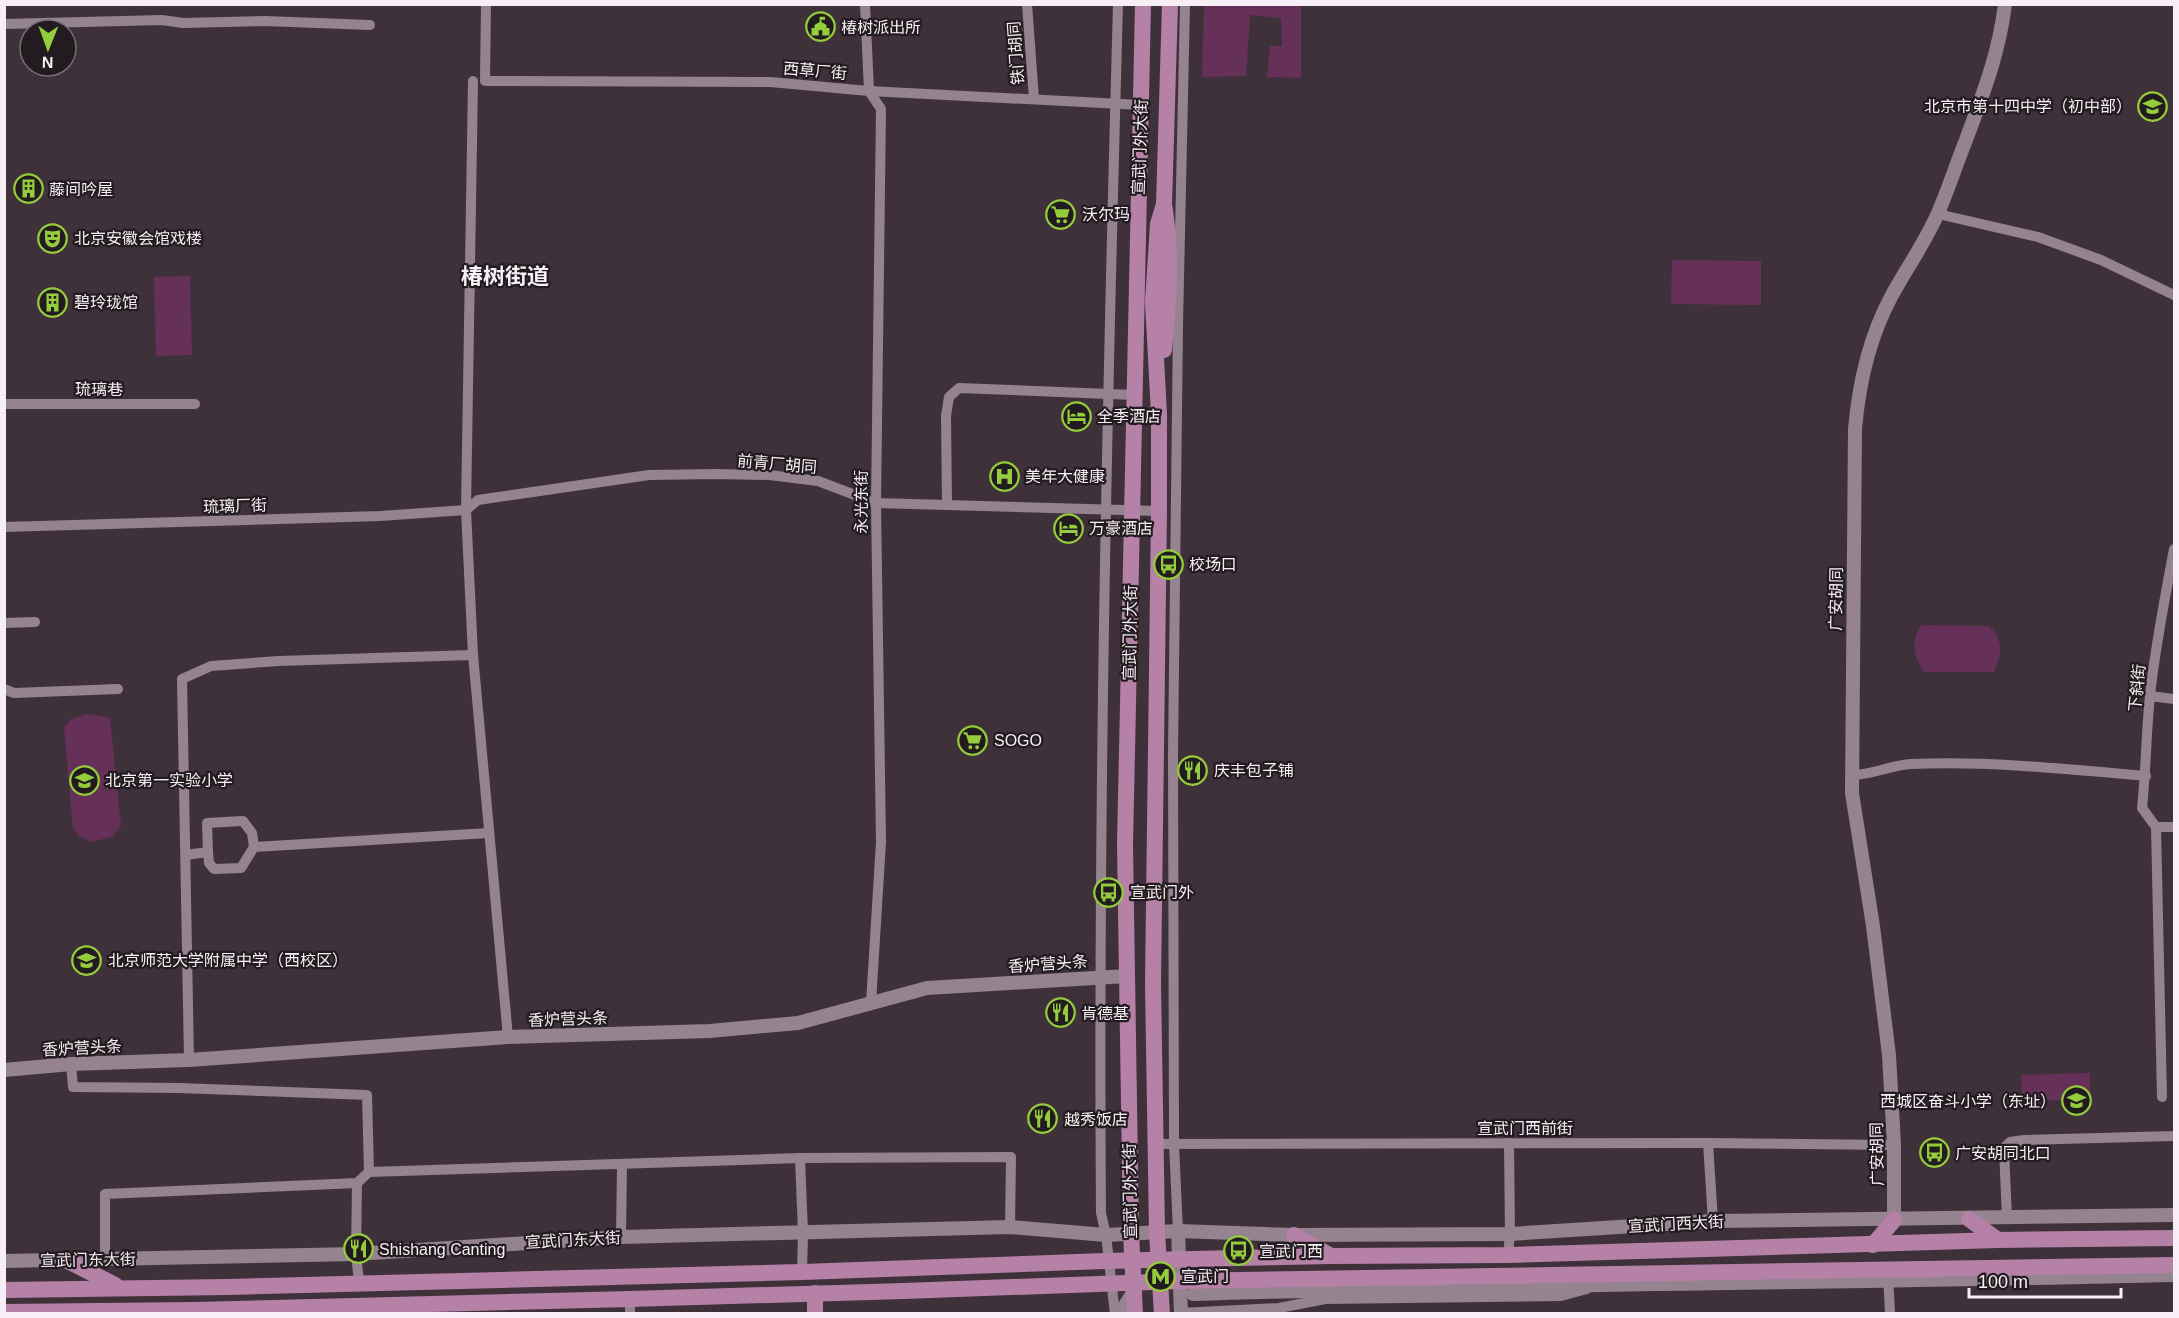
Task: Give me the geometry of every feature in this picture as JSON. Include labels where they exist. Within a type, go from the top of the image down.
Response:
[{"type":"main road","name":"宣武门外大街","points":[[1135,1314],[1131,1233],[1125,844],[1143,4]]},
{"type":"main road","name":"宣武门外大街","points":[[1162,1314],[1157,1232],[1153,983],[1159,414],[1153,302],[1158,224],[1164,204],[1170,4]]},
{"type":"main road","points":[[1969,1219],[1998,1240]]},
{"type":"main road","points":[[1873,1245],[1894,1220]]},
{"type":"main road","points":[[1294,1235],[1332,1256]]},
{"type":"main road","name":"宣武门西大街","points":[[1132,1261],[1332,1256],[1508,1255],[1998,1240],[2175,1238]]},
{"type":"main road","points":[[66,1260],[119,1287]]},
{"type":"main road","name":"宣武门东大街","points":[[4,1290],[228,1287],[1132,1261]]},
{"type":"main road","points":[[4,1312],[630,1306],[815,1293],[1106,1284],[1134,1286],[1161,1281],[1600,1280],[1888,1276],[2175,1264]]},
{"type":"main road","points":[[815,1293],[815,1314]]},
{"type":"street","points":[[486,4],[479,81],[466,510],[473,655],[508,1037]]},
{"type":"street","name":"永光东街","points":[[865,4],[869,91],[881,109],[876,503],[881,842],[871,1004]]},
{"type":"street","name":"铁门胡同","points":[[1027,4],[1034,99]]},
{"type":"street","points":[[1117,1314],[1101,1213],[1099,977],[1106,509],[1118,4]]},
{"type":"street","points":[[1181,1313],[1174,1144],[1173,742],[1185,4]]},
{"type":"street","name":"广安胡同","points":[[1894,1220],[1894,1145],[1889,1055],[1873,926],[1852,793],[1854,456],[1858,395],[1878,324],[1938,214],[1993,69],[2002,32],[2005,4]]},
{"type":"street","points":[[4,24],[162,20],[183,24],[265,21],[370,25]]},
{"type":"street","name":"西草厂街","points":[[479,81],[770,82],[869,91],[1141,105]]},
{"type":"street","points":[[1938,214],[2038,237],[2101,260],[2175,295]]},
{"type":"street","points":[[947,505],[946,416],[949,397],[959,388],[1134,394]]},
{"type":"street","name":"琉璃巷","points":[[4,404],[195,404]]},
{"type":"street","name":"前青厂胡同","points":[[466,510],[478,500],[649,475],[716,474],[769,475],[818,481],[876,503],[1159,511]]},
{"type":"street","name":"琉璃厂街","points":[[4,527],[368,517],[466,510]]},
{"type":"street","name":"下斜街","points":[[2156,827],[2142,808],[2150,696],[2163,603],[2175,549]]},
{"type":"street","points":[[4,623],[35,622]]},
{"type":"street","points":[[189,1060],[182,679],[211,666],[473,655]]},
{"type":"street","points":[[4,689],[14,693],[118,689]]},
{"type":"street","points":[[2150,696],[2175,699]]},
{"type":"street","points":[[1852,775],[1866,775],[1908,764],[2008,765],[2146,776]]},
{"type":"street","points":[[243,821],[252,833],[254,847],[241,868],[214,869],[209,863],[207,823],[243,821]]},
{"type":"street","points":[[2162,1097],[2156,827],[2175,827]]},
{"type":"street","points":[[254,847],[489,833]]},
{"type":"street","points":[[186,855],[208,852]]},
{"type":"street","name":"香炉营头条","points":[[4,1070],[71,1064],[189,1060],[508,1037],[710,1031],[798,1023],[927,988],[1127,976]]},
{"type":"street","points":[[71,1064],[73,1087],[179,1088],[367,1095],[369,1172]]},
{"type":"street","points":[[2007,1219],[2004,1148],[2010,1142],[2175,1136]]},
{"type":"street","points":[[1508,1255],[1510,1234],[1509,1143]]},
{"type":"street","points":[[1708,1143],[1713,1221]]},
{"type":"street","name":"宣武门西前街","points":[[1156,1144],[1894,1145]]},
{"type":"street","points":[[105,1260],[105,1194],[357,1183],[369,1172],[800,1158],[1011,1157],[1010,1227]]},
{"type":"street","points":[[800,1158],[802,1272]]},
{"type":"street","points":[[621,1237],[622,1165]]},
{"type":"street","points":[[357,1183],[356,1254],[359,1282]]},
{"type":"street","name":"宣武门西大街","points":[[1131,1233],[1178,1231],[1294,1235],[1510,1234],[1713,1221],[2007,1219],[2175,1215]]},
{"type":"street","name":"宣武门东大街","points":[[4,1262],[356,1254],[621,1237],[1010,1227],[1106,1235],[1131,1233]]},
{"type":"street","points":[[1890,1314],[1888,1276],[2175,1275]]},
{"type":"street","points":[[1180,1281],[1193,1294],[1600,1280]]},
{"type":"street","points":[[1174,1314],[1279,1308],[1325,1299],[1561,1296],[1600,1280]]},
{"type":"street","points":[[1117,1314],[1134,1286]]},
{"type":"street","points":[[1181,1313],[1193,1294]]},
{"type":"shaded area","points":[[1204,5],[1301,5],[1301,78],[1267,77],[1270,46],[1282,46],[1281,18],[1250,15],[1246,76],[1202,77]]},
{"type":"shaded area","points":[[1672,260],[1761,261],[1761,305],[1671,304]]},
{"type":"shaded area","points":[[190,276],[192,355],[156,356],[154,277]]},
{"type":"shaded area","points":[[1922,625],[1989,626],[1998,637],[2000,648],[1994,672],[1924,672],[1920,667],[1915,648],[1916,636]]},
{"type":"shaded area","points":[[88,714],[110,718],[121,826],[112,837],[90,842],[78,835],[73,828],[64,728],[71,719]]},
{"type":"shaded area","points":[[2090,1073],[2090,1100],[2022,1101],[2021,1075]]},
{"type":"place","name":"椿树派出所","points":[[820,27]]},
{"type":"place","name":"北京市第十四中学（初中部）","points":[[2153,106]]},
{"type":"place","name":"藤间吟屋","points":[[28,189]]},
{"type":"place","name":"沃尔玛","points":[[1061,214]]},
{"type":"place","name":"北京安徽会馆戏楼","points":[[53,238]]},
{"type":"place","name":"碧玲珑馆","points":[[53,302]]},
{"type":"place","name":"全季酒店","points":[[1076,416]]},
{"type":"place","name":"美年大健康","points":[[1004,476]]},
{"type":"place","name":"万豪酒店","points":[[1068,528]]},
{"type":"place","name":"校场口","points":[[1168,564]]},
{"type":"place","name":"SOGO","points":[[973,740]]},
{"type":"place","name":"庆丰包子铺","points":[[1193,770]]},
{"type":"place","name":"北京第一实验小学","points":[[84,780]]},
{"type":"place","name":"宣武门外","points":[[1109,892]]},
{"type":"place","name":"北京师范大学附属中学（西校区）","points":[[87,960]]},
{"type":"place","name":"肯德基","points":[[1060,1013]]},
{"type":"place","name":"西城区奋斗小学（东址）","points":[[2077,1101]]},
{"type":"place","name":"越秀饭店","points":[[1043,1119]]},
{"type":"place","name":"广安胡同北口","points":[[1934,1153]]},
{"type":"place","name":"Shishang Canting","points":[[358,1249]]},
{"type":"place","name":"宣武门西","points":[[1238,1251]]},
{"type":"place","name":"宣武门","points":[[1160,1276]]},
{"type":"district","name":"椿树街道","points":[[505,276]]}]
